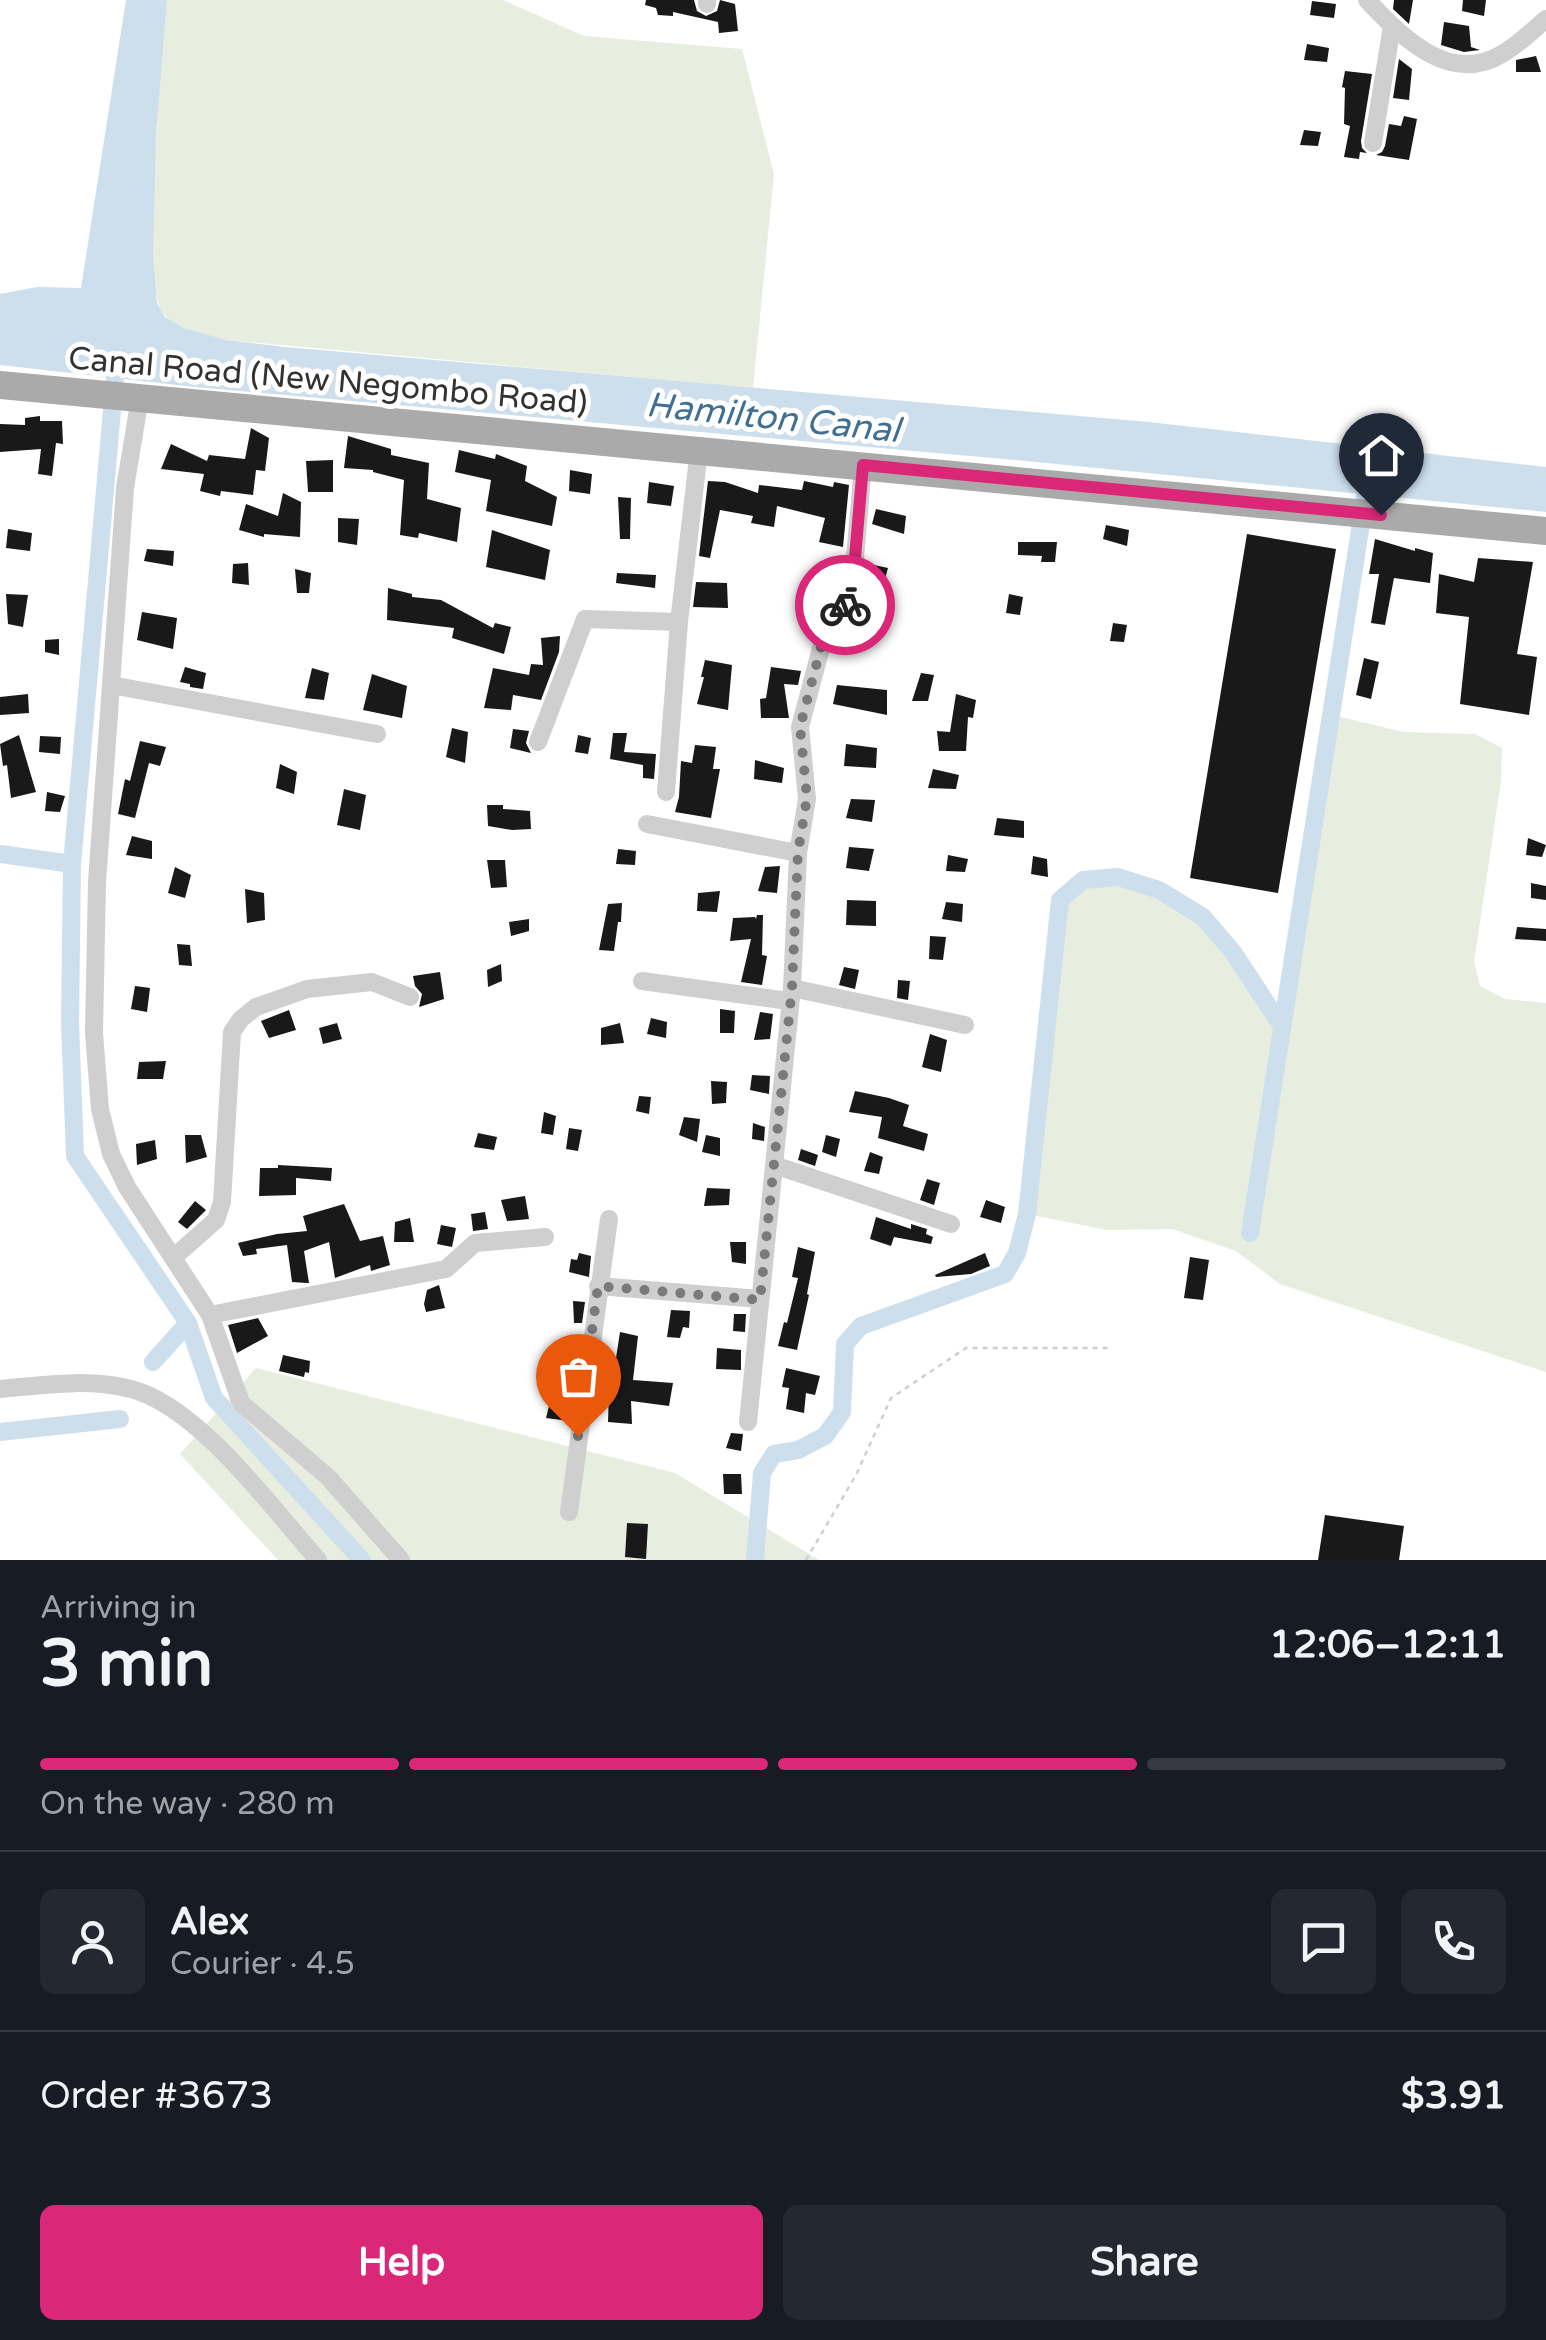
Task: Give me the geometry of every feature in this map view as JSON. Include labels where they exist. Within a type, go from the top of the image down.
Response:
[{"type":"main road","name":"Canal Road (New Negombo Road)","points":[[0,384],[1546,531]]},
{"type":"street","points":[[1367,0],[1431,57],[1473,66],[1502,55],[1546,20]]},
{"type":"street","points":[[1373,143],[1392,26]]},
{"type":"street","points":[[136,398],[125,488],[97,882],[94,1033],[100,1109],[110,1154],[127,1188],[210,1315],[241,1403],[328,1477],[401,1560]]},
{"type":"street","points":[[666,792],[679,622],[699,450]]},
{"type":"street","points":[[748,1422],[790,995],[798,852],[807,798],[800,727],[825,632],[846,602],[853,581],[863,465]]},
{"type":"street","points":[[538,742],[585,620],[679,622]]},
{"type":"street","points":[[112,685],[376,734]]},
{"type":"street","points":[[647,824],[798,852]]},
{"type":"street","points":[[642,981],[790,995],[965,1025]]},
{"type":"street","points":[[174,1257],[216,1220],[222,1202],[232,1032],[240,1019],[256,1007],[307,989],[372,982],[410,998]]},
{"type":"street","points":[[774,1165],[951,1224]]},
{"type":"street","points":[[569,1512],[609,1220]]},
{"type":"street","points":[[210,1315],[446,1268],[475,1243],[545,1237]]},
{"type":"street","points":[[598,1286],[760,1300]]},
{"type":"street","points":[[0,1389],[86,1383],[134,1390],[174,1409],[214,1442],[318,1560]]},
{"type":"path","points":[[806,1560],[856,1475],[891,1398],[966,1348],[1110,1348]]},
{"type":"shaded area","points":[[167,0],[503,0],[584,36],[742,49],[774,174],[753,388],[226,340],[175,324],[163,313],[156,292],[153,258],[154,164]]},
{"type":"shaded area","points":[[1332,715],[1404,732],[1475,734],[1502,748],[1501,781],[1474,962],[1480,986],[1505,999],[1546,1003],[1546,1372],[1280,1284],[1236,1251],[1172,1229],[1107,1230],[1027,1214],[1060,900],[1080,882],[1098,877],[1130,881],[1170,896],[1209,925],[1281,1024]]},
{"type":"shaded area","points":[[256,1368],[675,1473],[819,1560],[278,1560],[180,1454]]},
{"type":"water","name":"Hamilton Canal","points":[[126,0],[167,0],[156,135],[153,256],[157,303],[165,317],[184,328],[226,340],[285,347],[1149,422],[1546,467],[1546,512],[195,387],[0,365],[0,294],[37,287],[81,288]]},
{"type":"building","points":[[646,0],[694,0],[697,11],[706,16],[717,11],[720,0],[735,4],[738,31],[719,33],[718,22],[673,12],[673,16],[658,15],[656,8],[645,5]]},
{"type":"building","points":[[1394,0],[1413,0],[1409,24],[1393,9]]},
{"type":"building","points":[[1463,0],[1486,0],[1484,16],[1462,11]]},
{"type":"building","points":[[1312,1],[1336,4],[1334,18],[1310,15]]},
{"type":"building","points":[[1444,22],[1469,26],[1471,47],[1480,50],[1464,52],[1441,45]]},
{"type":"building","points":[[1307,44],[1329,48],[1327,62],[1304,60]]},
{"type":"building","points":[[1536,56],[1541,72],[1516,72],[1516,60]]},
{"type":"building","points":[[1399,59],[1412,69],[1409,100],[1393,98]]},
{"type":"building","points":[[1345,71],[1372,74],[1361,141],[1367,153],[1360,152],[1359,159],[1344,157],[1350,126],[1344,124]]},
{"type":"building","points":[[1404,116],[1417,119],[1409,160],[1376,155],[1385,146],[1389,124],[1401,126]]},
{"type":"building","points":[[1304,130],[1321,132],[1318,146],[1300,145]]},
{"type":"building","points":[[40,416],[40,421],[62,421],[63,444],[56,443],[52,476],[38,474],[41,449],[0,452],[0,424],[25,425],[25,418]]},
{"type":"building","points":[[251,428],[269,438],[265,471],[256,470],[253,495],[221,491],[220,496],[200,491],[204,474],[161,469],[171,444],[207,461],[209,455],[245,459]]},
{"type":"building","points":[[348,436],[391,449],[391,455],[429,463],[427,499],[461,508],[457,542],[419,533],[418,538],[400,535],[404,480],[373,470],[344,468]]},
{"type":"building","points":[[459,450],[495,459],[496,454],[527,466],[525,481],[557,497],[552,526],[486,511],[491,480],[455,472]]},
{"type":"building","points":[[333,460],[333,492],[308,492],[306,461]]},
{"type":"building","points":[[570,470],[592,474],[590,494],[569,491]]},
{"type":"building","points":[[708,481],[758,493],[759,485],[802,490],[804,481],[833,487],[834,482],[849,485],[843,547],[819,542],[825,518],[777,506],[774,527],[751,523],[753,516],[720,510],[710,558],[699,556]]},
{"type":"building","points":[[649,482],[674,486],[671,506],[647,503]]},
{"type":"building","points":[[283,493],[301,502],[300,537],[264,537],[239,530],[246,504],[278,516]]},
{"type":"building","points":[[618,497],[631,498],[630,539],[620,539]]},
{"type":"building","points":[[876,509],[906,516],[904,534],[872,524]]},
{"type":"building","points":[[338,518],[359,519],[357,545],[338,542]]},
{"type":"building","points":[[1106,525],[1129,530],[1127,546],[1103,539]]},
{"type":"building","points":[[8,529],[32,533],[30,551],[6,548]]},
{"type":"building","points":[[492,530],[550,550],[545,580],[486,567]]},
{"type":"building","points":[[1247,534],[1336,549],[1278,893],[1190,878]]},
{"type":"building","points":[[1375,539],[1433,553],[1430,583],[1394,578],[1385,625],[1371,623],[1379,574],[1369,574]]},
{"type":"building","points":[[1018,542],[1057,542],[1055,562],[1041,562],[1042,556],[1018,555]]},
{"type":"building","points":[[147,549],[174,551],[173,566],[144,561]]},
{"type":"building","points":[[1478,558],[1533,562],[1517,654],[1537,657],[1529,715],[1460,704],[1469,617],[1436,613],[1439,574],[1474,582]]},
{"type":"building","points":[[248,563],[249,585],[232,583],[233,564]]},
{"type":"building","points":[[869,564],[888,568],[878,604],[861,597]]},
{"type":"building","points":[[295,569],[311,573],[309,593],[297,593]]},
{"type":"building","points":[[617,573],[656,575],[655,588],[616,583]]},
{"type":"building","points":[[696,582],[727,583],[728,608],[693,607]]},
{"type":"building","points":[[388,588],[412,597],[441,600],[493,628],[495,623],[511,627],[504,654],[452,638],[454,628],[387,620]]},
{"type":"building","points":[[6,594],[28,595],[23,627],[8,624]]},
{"type":"building","points":[[1009,594],[1023,597],[1020,615],[1006,613]]},
{"type":"building","points":[[142,612],[177,618],[173,649],[137,640]]},
{"type":"building","points":[[1113,623],[1127,625],[1124,642],[1110,641]]},
{"type":"building","points":[[560,636],[559,652],[541,700],[513,695],[511,710],[484,708],[493,668],[529,675],[531,664],[543,665],[541,638]]},
{"type":"building","points":[[59,639],[59,655],[45,652],[45,640]]},
{"type":"building","points":[[1364,658],[1379,662],[1371,699],[1356,695]]},
{"type":"building","points":[[705,660],[732,665],[728,710],[697,704]]},
{"type":"building","points":[[185,667],[206,673],[203,689],[180,682]]},
{"type":"building","points":[[771,667],[801,671],[798,685],[784,684],[789,718],[761,718],[760,699],[766,698]]},
{"type":"building","points":[[312,668],[329,673],[324,700],[305,698]]},
{"type":"building","points":[[921,673],[934,675],[928,701],[912,701]]},
{"type":"building","points":[[372,674],[407,686],[402,718],[363,710]]},
{"type":"building","points":[[837,685],[887,690],[887,715],[833,704]]},
{"type":"building","points":[[28,694],[29,713],[0,715],[0,697]]},
{"type":"building","points":[[956,694],[976,700],[973,718],[968,717],[966,751],[939,751],[937,731],[950,732]]},
{"type":"building","points":[[452,728],[468,732],[465,763],[446,757]]},
{"type":"building","points":[[513,729],[529,731],[526,743],[531,753],[510,748]]},
{"type":"building","points":[[613,733],[627,733],[624,752],[656,754],[654,779],[643,778],[643,765],[610,759]]},
{"type":"building","points":[[19,735],[36,792],[11,798],[0,744]]},
{"type":"building","points":[[578,735],[591,738],[588,754],[575,752]]},
{"type":"building","points":[[40,736],[61,737],[60,754],[39,752]]},
{"type":"building","points":[[140,741],[166,747],[160,766],[149,763],[135,818],[118,814],[125,779],[130,781]]},
{"type":"building","points":[[846,744],[877,748],[876,768],[844,766]]},
{"type":"building","points":[[695,745],[716,747],[713,769],[720,769],[711,818],[675,812],[681,761],[692,763]]},
{"type":"building","points":[[755,760],[784,768],[782,783],[754,779]]},
{"type":"building","points":[[280,764],[297,772],[294,794],[276,788]]},
{"type":"building","points":[[933,769],[959,775],[956,789],[928,788]]},
{"type":"building","points":[[344,789],[366,795],[360,830],[337,825]]},
{"type":"building","points":[[47,792],[65,796],[60,812],[45,811]]},
{"type":"building","points":[[851,799],[875,800],[872,822],[846,818]]},
{"type":"building","points":[[487,805],[530,811],[531,829],[488,826]]},
{"type":"building","points":[[997,818],[1024,821],[1024,838],[994,835]]},
{"type":"building","points":[[132,836],[152,841],[152,859],[126,855]]},
{"type":"building","points":[[1528,838],[1546,845],[1542,857],[1526,855]]},
{"type":"building","points":[[849,847],[874,849],[869,871],[846,868]]},
{"type":"building","points":[[618,849],[636,851],[635,865],[616,864]]},
{"type":"building","points":[[948,855],[968,859],[965,872],[946,871]]},
{"type":"building","points":[[1033,856],[1047,859],[1048,877],[1031,874]]},
{"type":"building","points":[[487,860],[505,860],[507,887],[491,888]]},
{"type":"building","points":[[780,866],[777,893],[758,891],[765,867]]},
{"type":"building","points":[[175,867],[191,875],[185,898],[168,893]]},
{"type":"building","points":[[1531,883],[1546,886],[1546,900],[1531,898]]},
{"type":"building","points":[[245,889],[264,893],[265,920],[247,923]]},
{"type":"building","points":[[720,891],[717,912],[697,911],[698,893]]},
{"type":"building","points":[[847,900],[876,901],[876,926],[846,925]]},
{"type":"building","points":[[946,902],[963,904],[962,922],[942,919]]},
{"type":"building","points":[[622,903],[614,951],[599,950],[608,904]]},
{"type":"building","points":[[763,915],[762,955],[767,956],[762,985],[741,982],[751,939],[730,941],[733,918],[756,919]]},
{"type":"building","points":[[529,919],[529,931],[511,936],[509,922]]},
{"type":"building","points":[[1517,927],[1546,929],[1546,941],[1515,939]]},
{"type":"building","points":[[930,936],[946,937],[943,960],[929,959]]},
{"type":"building","points":[[177,944],[190,945],[192,966],[179,965]]},
{"type":"building","points":[[501,964],[502,981],[488,987],[487,970]]},
{"type":"building","points":[[844,967],[859,970],[855,989],[839,985]]},
{"type":"building","points":[[440,972],[444,999],[419,1007],[422,994],[413,976]]},
{"type":"building","points":[[898,980],[910,981],[908,1000],[897,998]]},
{"type":"building","points":[[135,986],[150,988],[147,1012],[131,1009]]},
{"type":"building","points":[[720,1009],[735,1011],[734,1033],[720,1033]]},
{"type":"building","points":[[289,1010],[296,1030],[269,1038],[261,1021]]},
{"type":"building","points":[[760,1012],[773,1014],[770,1039],[754,1040]]},
{"type":"building","points":[[651,1018],[667,1022],[666,1038],[647,1034]]},
{"type":"building","points":[[337,1023],[342,1039],[323,1044],[319,1028]]},
{"type":"building","points":[[620,1023],[624,1043],[601,1045],[601,1028]]},
{"type":"building","points":[[930,1034],[947,1040],[941,1072],[922,1067]]},
{"type":"building","points":[[166,1061],[163,1079],[137,1079],[139,1062]]},
{"type":"building","points":[[752,1075],[770,1076],[769,1094],[750,1090]]},
{"type":"building","points":[[711,1081],[727,1082],[726,1103],[712,1104]]},
{"type":"building","points":[[855,1091],[909,1105],[903,1126],[928,1134],[924,1151],[878,1138],[882,1117],[849,1112]]},
{"type":"building","points":[[639,1096],[651,1097],[649,1114],[636,1111]]},
{"type":"building","points":[[544,1112],[556,1116],[553,1135],[541,1133]]},
{"type":"building","points":[[684,1117],[700,1119],[697,1142],[679,1135]]},
{"type":"building","points":[[753,1123],[765,1127],[764,1141],[752,1139]]},
{"type":"building","points":[[569,1128],[582,1130],[578,1151],[566,1149]]},
{"type":"building","points":[[478,1133],[497,1137],[494,1150],[474,1147]]},
{"type":"building","points":[[185,1135],[201,1135],[207,1157],[186,1163]]},
{"type":"building","points":[[706,1135],[720,1138],[720,1156],[702,1152]]},
{"type":"building","points":[[826,1135],[840,1139],[836,1157],[822,1152]]},
{"type":"building","points":[[155,1140],[157,1159],[137,1165],[136,1144]]},
{"type":"building","points":[[801,1149],[818,1155],[815,1166],[798,1160]]},
{"type":"building","points":[[870,1152],[883,1157],[879,1174],[864,1171]]},
{"type":"building","points":[[260,1168],[332,1168],[331,1181],[296,1178],[296,1195],[259,1196]]},
{"type":"building","points":[[927,1179],[940,1183],[934,1205],[920,1200]]},
{"type":"building","points":[[707,1188],[730,1189],[729,1205],[704,1206]]},
{"type":"building","points":[[525,1196],[529,1219],[507,1221],[501,1200]]},
{"type":"building","points":[[986,1200],[1005,1207],[1001,1223],[980,1217]]},
{"type":"building","points":[[195,1201],[206,1210],[187,1229],[178,1222]]},
{"type":"building","points":[[344,1204],[360,1241],[383,1236],[390,1265],[371,1271],[370,1265],[335,1278],[329,1242],[304,1251],[307,1283],[292,1282],[287,1245],[256,1249],[257,1254],[243,1256],[238,1243],[307,1231],[303,1216]]},
{"type":"building","points":[[485,1212],[488,1229],[473,1231],[471,1214]]},
{"type":"building","points":[[876,1217],[911,1229],[911,1224],[927,1229],[926,1234],[933,1237],[931,1244],[894,1237],[891,1246],[870,1239]]},
{"type":"building","points":[[410,1218],[414,1242],[394,1242],[395,1222]]},
{"type":"building","points":[[441,1225],[456,1228],[452,1247],[437,1244]]},
{"type":"building","points":[[730,1242],[746,1242],[746,1264],[732,1262]]},
{"type":"building","points":[[798,1247],[815,1252],[797,1350],[778,1346],[798,1278],[792,1277]]},
{"type":"building","points":[[579,1253],[591,1256],[589,1277],[569,1272],[571,1259],[577,1260]]},
{"type":"building","points":[[985,1253],[990,1266],[971,1274],[935,1275]]},
{"type":"building","points":[[1190,1257],[1209,1260],[1203,1300],[1184,1298]]},
{"type":"building","points":[[439,1285],[445,1308],[426,1312],[427,1290]]},
{"type":"building","points":[[573,1301],[585,1302],[582,1323],[574,1323]]},
{"type":"building","points":[[671,1310],[690,1311],[689,1328],[683,1327],[680,1338],[667,1337]]},
{"type":"building","points":[[734,1314],[746,1314],[745,1332],[733,1331]]},
{"type":"building","points":[[258,1318],[268,1336],[237,1353],[228,1325]]},
{"type":"building","points":[[620,1332],[638,1336],[633,1380],[673,1383],[669,1406],[631,1401],[632,1424],[608,1422],[607,1389]]},
{"type":"building","points":[[717,1348],[741,1350],[741,1370],[716,1369]]},
{"type":"building","points":[[283,1355],[310,1361],[309,1373],[305,1372],[304,1377],[279,1371]]},
{"type":"building","points":[[786,1368],[820,1376],[815,1395],[806,1393],[804,1413],[786,1409],[789,1388],[782,1387]]},
{"type":"building","points":[[549,1406],[570,1408],[569,1421],[546,1418]]},
{"type":"building","points":[[731,1433],[743,1434],[741,1451],[726,1448]]},
{"type":"building","points":[[723,1474],[741,1474],[742,1494],[724,1494]]},
{"type":"building","points":[[1325,1515],[1404,1526],[1399,1560],[1318,1560]]},
{"type":"building","points":[[627,1523],[648,1524],[646,1559],[625,1557]]},
{"type":"waterway","points":[[117,354],[72,864],[70,1022],[75,1156],[188,1323],[214,1398],[362,1560]]},
{"type":"waterway","points":[[1250,1233],[1368,479]]},
{"type":"waterway","points":[[0,854],[72,864]]},
{"type":"waterway","points":[[755,1560],[762,1473],[774,1454],[798,1450],[825,1436],[842,1412],[845,1344],[861,1326],[1005,1274],[1017,1253],[1027,1214],[1060,900],[1083,880],[1118,877],[1159,890],[1203,917],[1233,952],[1281,1025]]},
{"type":"waterway","points":[[153,1362],[188,1323]]},
{"type":"waterway","points":[[0,1432],[120,1419]]},
{"type":"way so far","points":[[578,1436],[598,1286],[760,1300],[792,988],[798,852],[807,798],[800,727],[825,632],[845,605]]},
{"type":"route","points":[[845,605],[853,581],[863,465],[1381,515]]}]
